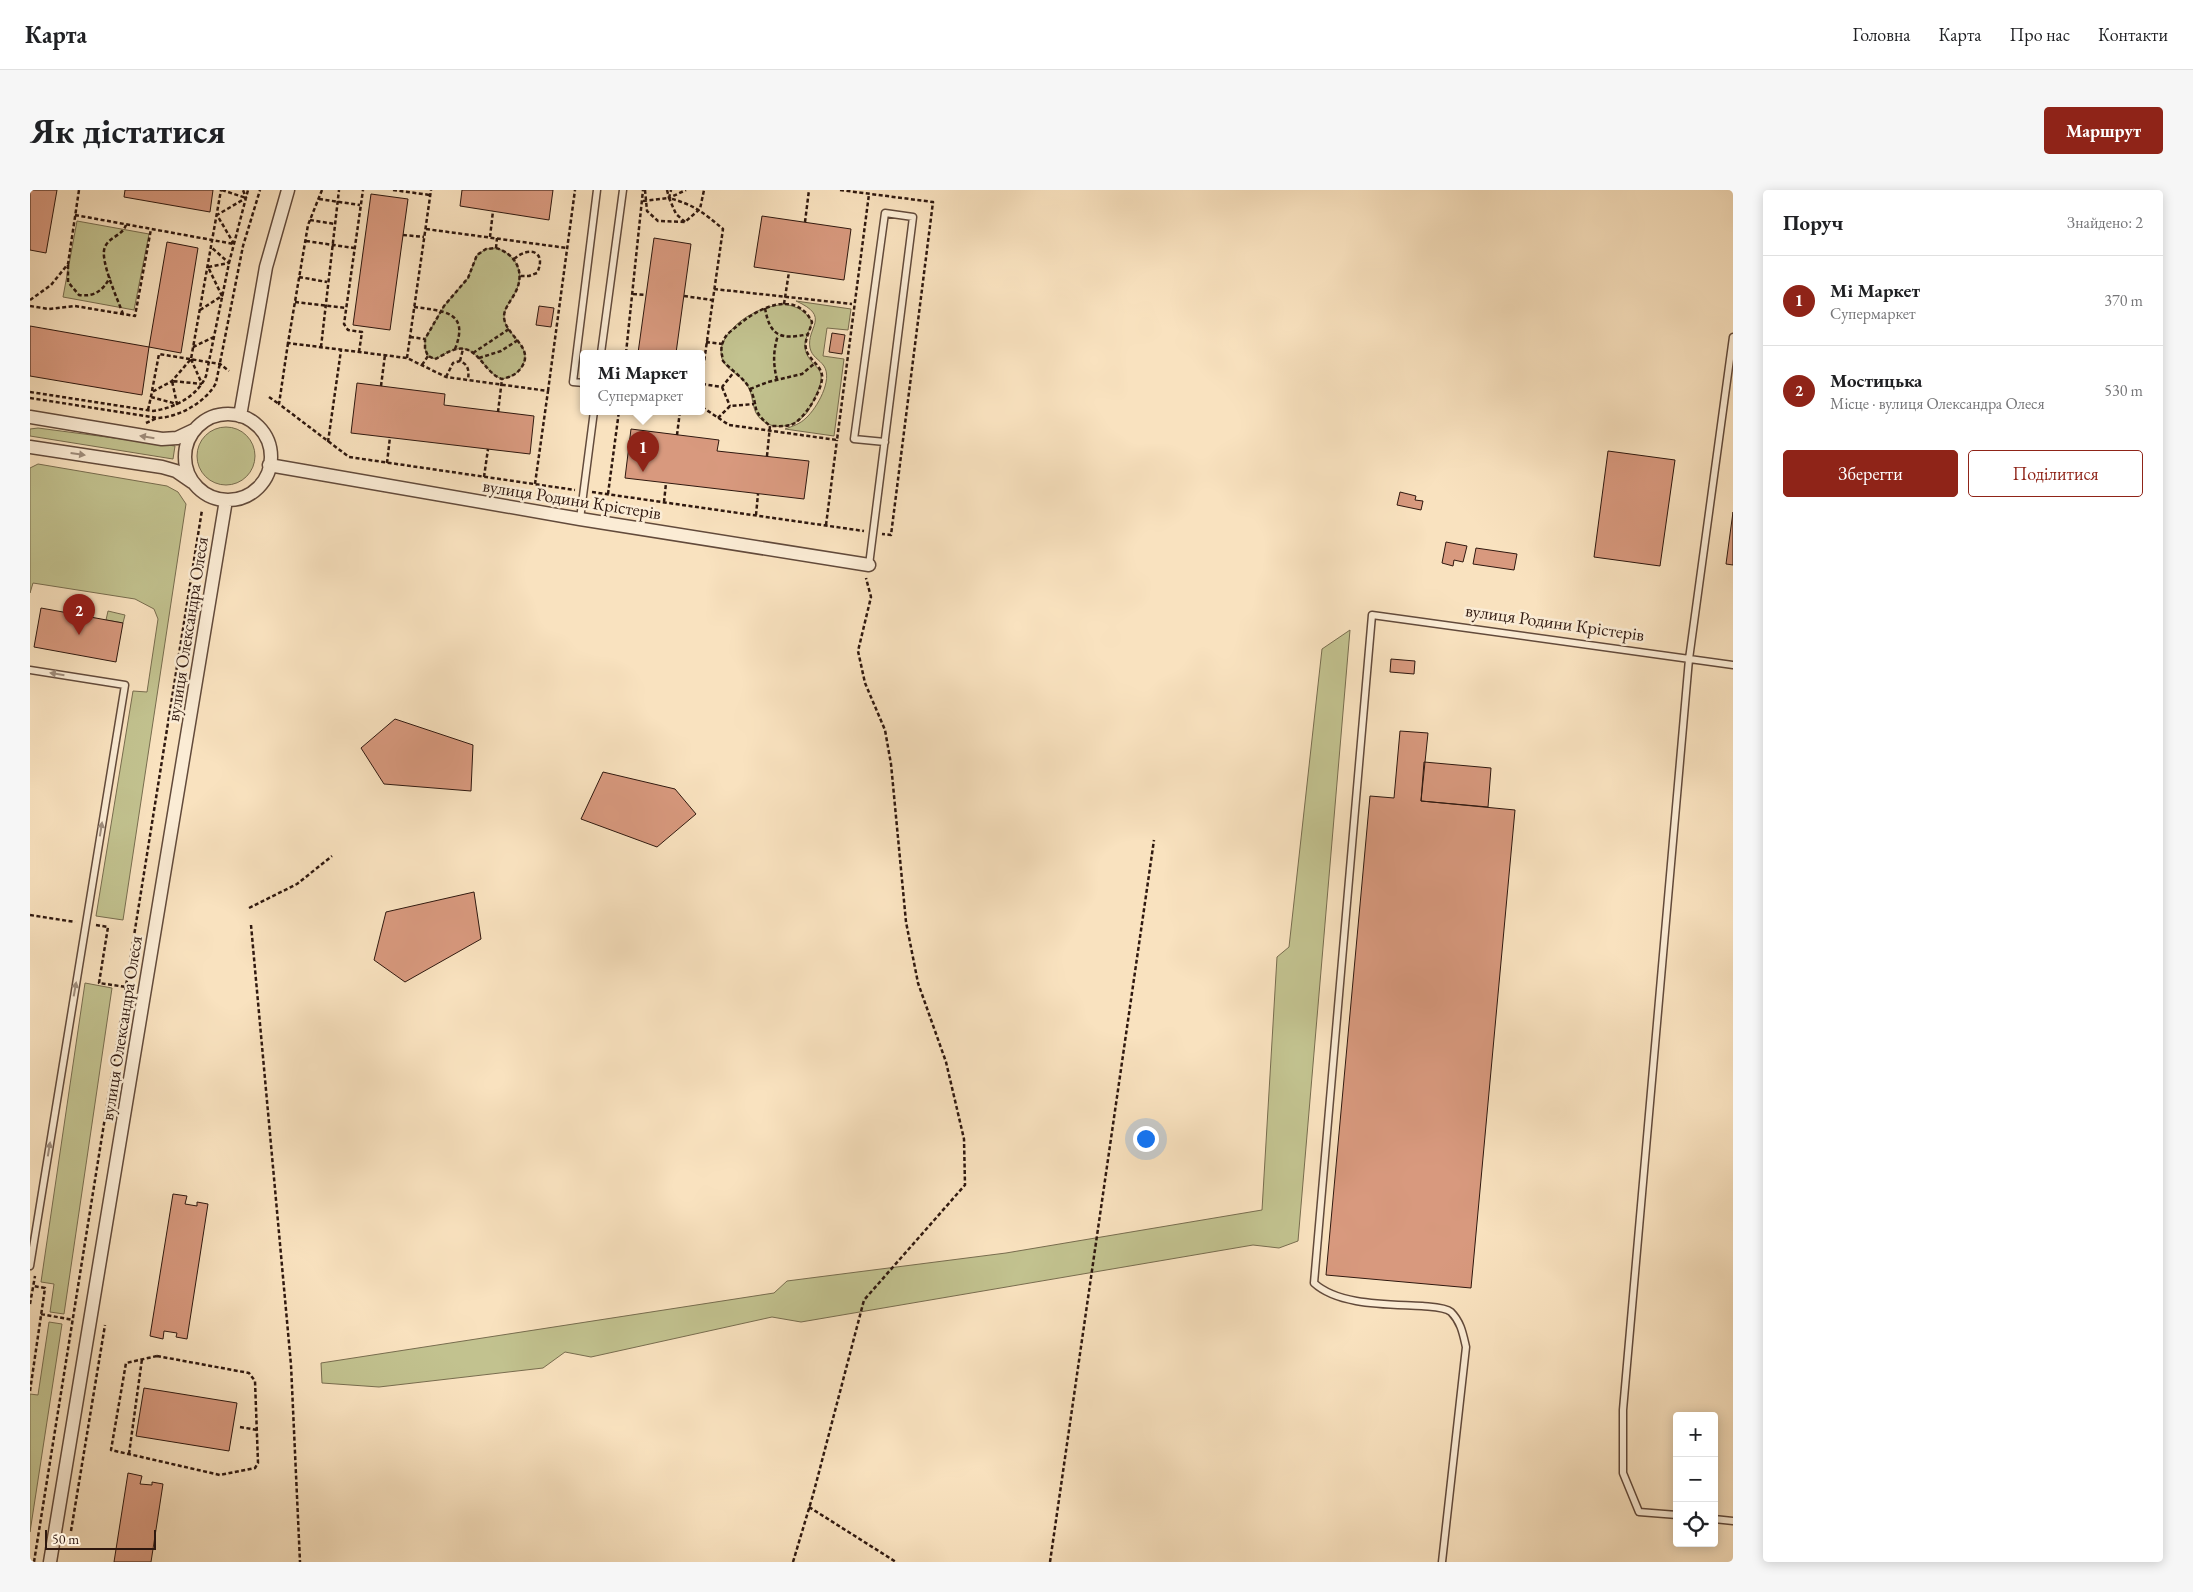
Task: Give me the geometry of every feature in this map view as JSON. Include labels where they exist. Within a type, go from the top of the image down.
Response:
[{"type":"street","points":[[240,416],[266,267],[288,190]]},
{"type":"street","points":[[30,417],[162,439],[177,438],[194,430],[213,416],[226,414],[240,416],[254,422],[264,433],[270,447],[270,466],[258,488],[241,498],[226,500],[205,494],[189,476],[185,461],[188,441],[194,430]]},
{"type":"street","points":[[30,447],[162,467],[176,471],[194,483]]},
{"type":"street","name":"вулиця Родини Крістерів","points":[[270,466],[580,519],[869,565]]},
{"type":"street","name":"вулиця Олександра Олеся","points":[[50,1562],[226,500]]},
{"type":"lane","points":[[580,383],[573,382],[597,190]]},
{"type":"lane","points":[[601,350],[623,190]]},
{"type":"lane","points":[[869,565],[874,532],[913,216],[885,212],[854,439],[885,442]]},
{"type":"lane","points":[[1673,1515],[1639,1512],[1623,1473],[1623,1419],[1689,659],[1733,337]]},
{"type":"lane","points":[[580,519],[594,415]]},
{"type":"lane","name":"вулиця Родини Крістерів","points":[[1442,1562],[1466,1347],[1459,1322],[1450,1310],[1359,1302],[1322,1290],[1314,1283],[1372,615],[1733,665]]},
{"type":"lane","points":[[30,670],[125,685],[30,1266]]},
{"type":"lane","points":[[1718,1519],[1733,1520]]},
{"type":"path","points":[[79,190],[68,264],[68,282],[79,295],[89,296],[104,288],[110,277]]},
{"type":"path","points":[[152,392],[172,381],[191,359],[222,190],[246,198]]},
{"type":"path","points":[[243,190],[246,198]]},
{"type":"path","points":[[30,392],[148,410],[166,409],[197,391],[202,384],[209,361],[229,263],[248,190]]},
{"type":"path","points":[[30,398],[158,418],[178,414],[208,394],[216,383],[243,246],[260,190]]},
{"type":"path","points":[[279,404],[305,241],[310,220],[322,190]]},
{"type":"path","points":[[321,347],[324,305],[339,190]]},
{"type":"path","points":[[359,352],[362,332],[348,330],[344,324],[363,190]]},
{"type":"path","points":[[393,190],[430,195]]},
{"type":"path","points":[[407,358],[431,190]]},
{"type":"path","points":[[535,484],[575,190]]},
{"type":"path","points":[[626,350],[644,190]]},
{"type":"path","points":[[667,190],[676,214],[685,222]]},
{"type":"path","points":[[669,198],[671,190]]},
{"type":"path","points":[[643,201],[669,198],[686,190]]},
{"type":"path","points":[[643,201],[647,211],[658,221],[685,222],[700,210],[704,190]]},
{"type":"path","points":[[805,222],[809,190]]},
{"type":"path","points":[[269,397],[349,457],[891,535],[933,202],[840,190]]},
{"type":"path","points":[[826,525],[869,194]]},
{"type":"path","points":[[217,216],[246,198]]},
{"type":"path","points":[[669,198],[690,204],[723,229],[705,350]]},
{"type":"path","points":[[319,199],[360,206]]},
{"type":"path","points":[[490,238],[494,211]]},
{"type":"path","points":[[75,215],[234,244]]},
{"type":"path","points":[[217,216],[234,244]]},
{"type":"path","points":[[310,220],[335,224]]},
{"type":"path","points":[[123,314],[102,256],[105,246],[124,231],[126,225]]},
{"type":"path","points":[[30,306],[49,309],[75,306],[135,316],[150,229]]},
{"type":"path","points":[[426,229],[568,248]]},
{"type":"path","points":[[403,234],[424,237]]},
{"type":"path","points":[[496,248],[497,238]]},
{"type":"path","points":[[305,241],[354,248]]},
{"type":"path","points":[[532,251],[533,243]]},
{"type":"path","points":[[211,247],[229,263]]},
{"type":"path","points":[[496,248],[506,251],[514,258],[520,276],[517,288],[504,316],[509,329],[518,340],[525,354],[523,365],[517,373],[502,379],[490,372],[473,353],[463,349],[455,349],[435,359],[428,356],[425,349],[426,340],[442,311],[450,298],[468,278],[477,255],[486,249],[496,248]]},
{"type":"path","points":[[514,258],[521,253],[532,251]]},
{"type":"path","points":[[520,276],[529,276],[537,273],[541,265],[539,258],[532,251]]},
{"type":"path","points":[[208,267],[229,263]]},
{"type":"path","points":[[30,300],[51,285],[68,264]]},
{"type":"path","points":[[208,267],[222,296]]},
{"type":"path","points":[[784,304],[789,272]]},
{"type":"path","points":[[300,277],[327,282]]},
{"type":"path","points":[[714,288],[785,298],[852,304]]},
{"type":"path","points":[[633,294],[646,295]]},
{"type":"path","points":[[200,310],[222,296]]},
{"type":"path","points":[[684,296],[712,300]]},
{"type":"path","points":[[295,302],[346,308]]},
{"type":"path","points":[[784,304],[797,306],[807,312],[812,322],[805,342],[806,349],[807,354],[822,375],[822,381],[805,414],[793,424],[782,427],[770,426],[755,412],[750,389],[744,380],[723,361],[722,344],[725,337],[749,315],[765,308],[784,304]]},
{"type":"path","points":[[414,307],[442,311],[451,314],[456,319],[460,328],[459,340],[455,349]]},
{"type":"path","points":[[765,308],[768,324],[778,335],[791,338],[809,334]]},
{"type":"path","points":[[473,353],[509,329]]},
{"type":"path","points":[[777,381],[773,363],[778,335]]},
{"type":"path","points":[[410,336],[426,340]]},
{"type":"path","points":[[193,347],[214,337]]},
{"type":"path","points":[[478,358],[501,351],[518,340]]},
{"type":"path","points":[[706,342],[722,344]]},
{"type":"path","points":[[288,343],[407,358],[446,377],[548,391]]},
{"type":"path","points":[[460,361],[463,349]]},
{"type":"path","points":[[328,442],[341,350]]},
{"type":"path","points":[[148,410],[159,354],[209,361],[220,364],[229,371]]},
{"type":"path","points":[[381,386],[385,355]]},
{"type":"path","points":[[422,365],[428,356]]},
{"type":"path","points":[[191,359],[202,384]]},
{"type":"path","points":[[446,377],[453,363],[460,361],[466,364],[469,370],[468,380]]},
{"type":"path","points":[[750,389],[802,374],[815,363]]},
{"type":"path","points":[[722,387],[734,372]]},
{"type":"path","points":[[498,412],[502,379]]},
{"type":"path","points":[[172,381],[202,384]]},
{"type":"path","points":[[172,381],[177,404]]},
{"type":"path","points":[[705,384],[722,387]]},
{"type":"path","points":[[722,387],[730,406]]},
{"type":"path","points":[[151,396],[177,404]]},
{"type":"path","points":[[718,418],[730,406],[754,404]]},
{"type":"path","points":[[705,409],[729,424],[837,440]]},
{"type":"path","points":[[608,494],[618,415]]},
{"type":"path","points":[[678,434],[680,415]]},
{"type":"path","points":[[766,456],[770,426]]},
{"type":"path","points":[[387,463],[390,438]]},
{"type":"path","points":[[484,477],[488,449]]},
{"type":"path","points":[[664,502],[666,483]]},
{"type":"path","points":[[756,515],[758,494]]},
{"type":"path","points":[[34,1562],[202,510]]},
{"type":"path","points":[[793,1562],[864,1300],[965,1184],[964,1139],[946,1062],[918,984],[906,922],[885,730],[865,683],[858,651],[871,597],[866,578],[869,565]]},
{"type":"path","points":[[1050,1562],[1154,840]]},
{"type":"path","points":[[249,908],[298,884],[332,856]]},
{"type":"path","points":[[30,914],[108,927],[99,982],[127,987]]},
{"type":"path","points":[[251,925],[291,1365],[300,1562]]},
{"type":"path","points":[[30,1390],[45,1288],[33,1286]]},
{"type":"path","points":[[41,1314],[73,1320]]},
{"type":"path","points":[[71,1531],[105,1325]]},
{"type":"path","points":[[157,1356],[249,1373],[255,1381],[257,1430],[258,1463],[255,1468],[220,1475],[111,1450],[126,1363],[157,1356]]},
{"type":"path","points":[[129,1454],[142,1359]]},
{"type":"path","points":[[240,1427],[257,1430]]},
{"type":"path","points":[[809,1507],[896,1562]]},
{"type":"green space","points":[[77,221],[149,234],[134,310],[63,297]]},
{"type":"green space","points":[[496,248],[514,260],[519,272],[518,286],[506,308],[504,317],[509,330],[519,342],[525,354],[525,361],[521,368],[513,375],[502,379],[490,371],[470,351],[457,349],[435,359],[428,356],[425,349],[425,339],[444,306],[468,278],[477,255],[486,249]]},
{"type":"green space","points":[[796,301],[851,309],[848,330],[827,328],[823,356],[844,359],[834,436],[785,429],[796,425],[806,418],[819,401],[827,379],[824,366],[814,356],[810,348],[815,317],[813,312]]},
{"type":"green space","points":[[784,304],[801,310],[812,322],[806,338],[805,348],[807,355],[818,368],[821,378],[810,408],[800,420],[787,426],[773,426],[766,423],[756,413],[747,385],[725,364],[721,354],[724,340],[734,327],[746,317],[760,310]]},
{"type":"green space","points":[[226,427],[237,429],[250,440],[255,456],[253,467],[242,480],[226,485],[215,483],[202,472],[197,456],[199,445],[210,432]]},
{"type":"green space","points":[[38,428],[175,446],[173,459],[30,436],[30,429]]},
{"type":"green space","points":[[38,464],[167,486],[178,492],[186,504],[123,920],[96,916],[133,691],[147,692],[158,619],[154,609],[135,599],[33,583],[30,593],[30,468]]},
{"type":"green space","points":[[108,611],[125,615],[123,623],[106,620]]},
{"type":"green space","points":[[1350,630],[1298,1241],[1279,1248],[1253,1245],[801,1322],[772,1317],[591,1357],[565,1352],[543,1368],[379,1387],[322,1383],[321,1363],[774,1293],[787,1281],[1006,1253],[1262,1210],[1277,957],[1289,947],[1322,649]]},
{"type":"green space","points":[[85,983],[112,988],[64,1314],[50,1312],[54,1284],[41,1282]]},
{"type":"green space","points":[[49,1322],[62,1324],[30,1532],[30,1394],[38,1395]]},
{"type":"building","points":[[30,190],[57,190],[46,253],[30,250]]},
{"type":"building","points":[[125,190],[213,190],[210,212],[124,197]]},
{"type":"building","points":[[462,190],[553,190],[549,220],[460,206]]},
{"type":"building","points":[[371,194],[408,199],[390,330],[353,325]]},
{"type":"building","points":[[762,216],[851,229],[844,280],[754,267]]},
{"type":"building","points":[[654,238],[691,244],[676,350],[638,350]]},
{"type":"building","points":[[167,242],[198,248],[181,353],[149,347]]},
{"type":"building","points":[[539,306],[554,308],[551,327],[536,325]]},
{"type":"building","points":[[30,326],[149,347],[142,395],[30,376]]},
{"type":"building","points":[[832,333],[845,335],[842,354],[829,352]]},
{"type":"building","points":[[357,383],[445,394],[444,405],[534,416],[530,454],[351,433]]},
{"type":"building","points":[[631,429],[719,440],[717,451],[809,461],[804,499],[625,478]]},
{"type":"building","points":[[1608,451],[1675,460],[1660,566],[1594,557]]},
{"type":"building","points":[[1400,492],[1416,496],[1415,500],[1423,501],[1421,510],[1397,505]]},
{"type":"building","points":[[1733,512],[1733,565],[1726,564]]},
{"type":"building","points":[[1446,542],[1467,546],[1463,562],[1454,560],[1453,566],[1442,563]]},
{"type":"building","points":[[1476,548],[1517,554],[1514,570],[1473,564]]},
{"type":"building","points":[[41,608],[123,623],[116,662],[34,647]]},
{"type":"building","points":[[1391,659],[1415,661],[1414,674],[1390,672]]},
{"type":"building","points":[[395,719],[473,745],[471,791],[384,784],[361,748]]},
{"type":"building","points":[[1400,731],[1428,733],[1421,801],[1515,810],[1471,1288],[1326,1275],[1370,796],[1394,798]]},
{"type":"building","points":[[1424,762],[1491,768],[1488,807],[1421,801]]},
{"type":"building","points":[[603,772],[675,789],[696,814],[657,847],[581,819]]},
{"type":"building","points":[[474,892],[481,939],[405,982],[374,960],[386,912]]},
{"type":"building","points":[[173,1194],[187,1196],[185,1204],[197,1206],[197,1202],[208,1204],[187,1339],[176,1337],[177,1333],[164,1331],[163,1339],[150,1336]]},
{"type":"building","points":[[144,1388],[237,1403],[229,1451],[136,1436]]},
{"type":"building","points":[[128,1473],[142,1476],[140,1484],[152,1485],[152,1482],[163,1484],[151,1562],[114,1562]]},
{"type":"place","name":"Мі Маркет","points":[[643,472]]},
{"type":"place","name":"Мостицька","points":[[79,635]]}]
